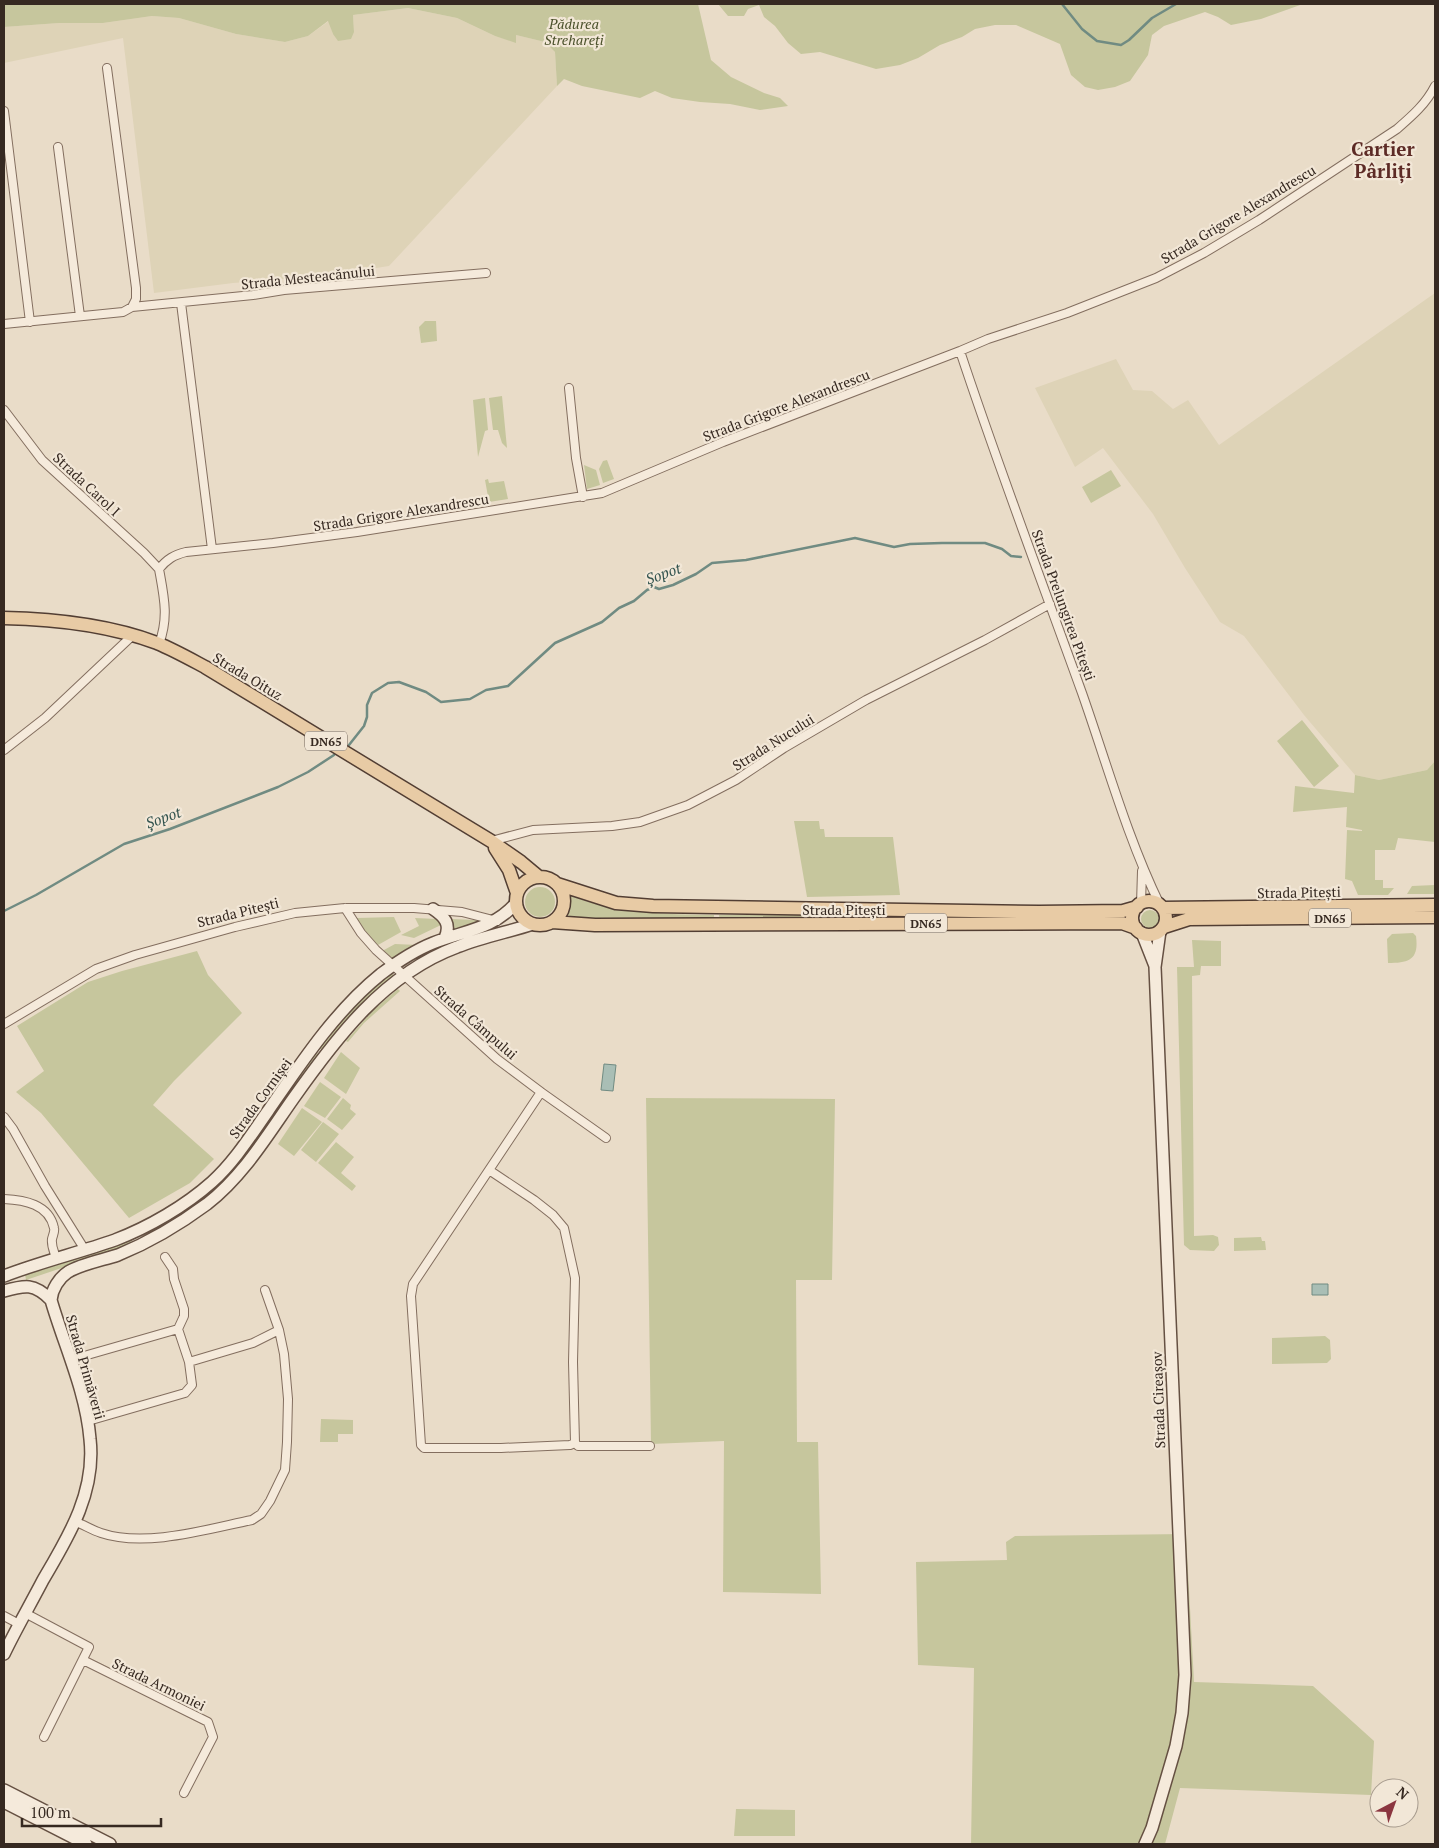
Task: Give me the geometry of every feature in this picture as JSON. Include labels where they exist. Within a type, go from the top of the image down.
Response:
[{"type":"main road","name":"DN65","points":[[4,618],[30,618],[84,624],[133,635]]},
{"type":"main road","name":"Strada Oituz","points":[[133,635],[159,644],[213,672],[491,841],[539,877]]},
{"type":"main road","name":"Strada Oituz","points":[[491,841],[509,870],[516,898]]},
{"type":"main road","points":[[539,877],[557,884],[564,901],[559,916],[552,922],[533,924],[520,915],[516,898],[527,881],[539,877]]},
{"type":"main road","name":"Strada Pitești","points":[[557,884],[599,898],[631,904],[1122,924],[1153,934],[1189,920],[1435,916]]},
{"type":"main road","name":"Strada Pitești","points":[[552,922],[594,925],[1123,911],[1150,901],[1161,907],[1435,905]]},
{"type":"main road","points":[[1139,905],[1133,917],[1139,930]]},
{"type":"main road","points":[[1161,907],[1166,920],[1162,929]]},
{"type":"street","points":[[107,68],[136,288],[136,299],[132,308]]},
{"type":"street","name":"Strada Grigore Alexandrescu","points":[[159,570],[166,560],[186,552],[358,532],[602,493],[723,442],[988,339],[1067,313],[1147,282],[1204,253],[1259,220],[1396,129],[1417,111],[1435,86]]},
{"type":"street","points":[[4,111],[30,322]]},
{"type":"street","points":[[58,147],[80,316]]},
{"type":"street","name":"Strada Mesteacănului","points":[[4,324],[123,312],[132,308],[284,290],[486,273]]},
{"type":"street","points":[[181,302],[212,549]]},
{"type":"street","name":"Strada Prelungirea Pitești","points":[[960,351],[1142,869],[1161,907]]},
{"type":"street","points":[[569,388],[576,458],[583,497]]},
{"type":"street","name":"Strada Carol I","points":[[4,410],[42,460],[144,553],[159,570]]},
{"type":"street","points":[[159,570],[166,623],[159,644]]},
{"type":"street","name":"Strada Nucului","points":[[491,841],[538,829],[612,826],[640,822],[688,805],[736,780],[784,748],[866,700],[1050,604]]},
{"type":"street","points":[[4,750],[45,718],[133,635]]},
{"type":"street","name":"Strada Prelungirea Pitești","points":[[1139,905],[1142,869]]},
{"type":"street","name":"Strada Cornișei","points":[[4,1276],[117,1239],[185,1202],[212,1182],[224,1170],[338,1016],[358,995],[416,950],[445,938],[497,921],[509,912],[516,898]]},
{"type":"street","name":"Strada Pitești","points":[[4,1024],[96,969],[135,955],[235,927],[296,913],[345,908],[433,909],[462,912],[497,921]]},
{"type":"street","name":"Strada Câmpului","points":[[345,908],[361,933],[393,966],[497,1059],[606,1138]]},
{"type":"street","points":[[433,909],[446,919],[448,930],[445,938]]},
{"type":"street","name":"Strada Cornișei","points":[[51,1300],[52,1291],[67,1273],[120,1254],[171,1229],[214,1198],[240,1174],[318,1065],[352,1022],[368,1005],[405,976],[456,947],[533,924]]},
{"type":"street","name":"Strada Cireașov","points":[[1145,1844],[1152,1828],[1176,1746],[1182,1713],[1185,1675],[1155,967],[1162,929]]},
{"type":"street","name":"Strada Cireașov","points":[[1139,930],[1155,967]]},
{"type":"street","points":[[541,1092],[445,1238],[412,1284],[411,1296],[421,1445],[424,1448],[501,1448],[570,1445],[575,1443]]},
{"type":"street","points":[[4,1117],[18,1136],[45,1186],[85,1250]]},
{"type":"street","points":[[489,1170],[534,1200],[553,1215],[564,1228],[575,1278],[573,1362],[575,1443]]},
{"type":"street","points":[[4,1199],[32,1204],[42,1208],[48,1214],[54,1229],[52,1246],[56,1258]]},
{"type":"street","points":[[185,1202],[193,1213]]},
{"type":"street","points":[[134,1231],[140,1244]]},
{"type":"street","points":[[88,1421],[185,1393],[192,1385],[189,1362],[178,1330],[184,1316],[184,1309],[174,1279],[173,1269],[166,1257]]},
{"type":"street","points":[[4,1291],[28,1286],[44,1293],[51,1300]]},
{"type":"street","points":[[76,1522],[101,1534],[145,1539],[183,1535],[252,1520],[261,1514],[270,1501],[285,1470],[288,1399],[284,1354],[279,1330],[265,1290]]},
{"type":"street","name":"Strada Primăverii","points":[[4,1654],[76,1522],[85,1498],[89,1477],[91,1458],[88,1421],[51,1300]]},
{"type":"street","points":[[70,1360],[178,1330]]},
{"type":"street","points":[[189,1362],[252,1343],[279,1330]]},
{"type":"street","points":[[575,1443],[578,1446],[650,1446]]},
{"type":"street","points":[[25,1613],[89,1647],[44,1737]]},
{"type":"street","points":[[4,1616],[19,1624]]},
{"type":"street","name":"Strada Armoniei","points":[[83,1660],[208,1722],[214,1737],[184,1793]]},
{"type":"street","points":[[4,1790],[110,1844]]},
{"type":"street","points":[[4,1802],[86,1844]]},
{"type":"street","name":"Strada Cireașov","points":[[1152,1828],[1152,1844]]},
{"type":"shaded area","points":[[408,8],[457,18],[495,36],[516,42],[516,35],[545,42],[555,52],[557,86],[389,266],[323,276],[233,283],[154,293],[123,38],[4,63],[4,27],[59,23],[103,23],[152,16],[179,18],[236,34],[285,42],[308,36],[329,21],[333,34],[354,32],[353,15]]},
{"type":"shaded area","points":[[1435,293],[1435,761],[1427,770],[1379,780],[1355,775],[1304,715],[1244,636],[1220,622],[1153,514],[1103,448],[1075,467],[1035,388],[1116,359],[1133,390],[1152,391],[1173,409],[1188,400],[1219,445]]},
{"type":"shaded area","points":[[604,1064],[616,1065],[613,1091],[601,1090]]},
{"type":"shaded area","points":[[1312,1284],[1328,1284],[1328,1295],[1312,1295]]},
{"type":"green space","name":"Pădurea Strehareți","points":[[4,4],[698,4],[711,60],[731,77],[764,93],[780,98],[788,106],[760,110],[730,104],[672,98],[655,91],[640,98],[582,86],[564,79],[557,86],[555,52],[545,42],[516,35],[516,43],[495,36],[457,18],[408,8],[353,15],[354,32],[351,39],[338,41],[328,21],[308,36],[285,42],[236,34],[179,18],[152,16],[103,23],[59,23],[4,27]]},
{"type":"green space","points":[[718,4],[1303,4],[1261,19],[1231,25],[1205,12],[1164,26],[1152,35],[1148,55],[1130,81],[1115,87],[1098,90],[1085,87],[1071,75],[1060,44],[1016,25],[995,25],[975,29],[962,37],[940,45],[918,58],[900,65],[876,69],[820,52],[801,54],[764,17],[759,5],[748,9],[744,16],[728,16]]},
{"type":"green space","points":[[425,321],[436,321],[437,341],[421,343],[419,327]]},
{"type":"green space","points":[[502,396],[507,448],[502,443],[498,430],[493,430],[489,398]]},
{"type":"green space","points":[[485,398],[488,430],[485,431],[478,457],[473,400]]},
{"type":"green space","points":[[607,460],[614,479],[603,483],[599,469],[603,461]]},
{"type":"green space","points":[[584,465],[596,470],[600,485],[587,489]]},
{"type":"green space","points":[[1111,470],[1121,486],[1091,503],[1082,487]]},
{"type":"green space","points":[[488,479],[489,483],[504,481],[508,499],[489,502],[485,480]]},
{"type":"green space","points":[[1302,720],[1339,766],[1314,787],[1277,741]]},
{"type":"green space","points":[[1435,761],[1435,842],[1398,838],[1395,850],[1375,850],[1375,880],[1383,880],[1383,888],[1394,888],[1388,895],[1358,895],[1352,881],[1345,879],[1347,830],[1362,830],[1346,827],[1347,807],[1293,812],[1295,786],[1354,793],[1355,775],[1379,780],[1427,770]]},
{"type":"green space","points":[[794,821],[819,821],[820,829],[824,829],[825,837],[893,837],[900,895],[807,897]]},
{"type":"green space","points":[[1435,885],[1435,894],[1407,894],[1412,886]]},
{"type":"green space","points":[[540,887],[550,892],[555,902],[550,912],[540,917],[530,912],[525,902],[530,892]]},
{"type":"green space","points":[[569,895],[604,906],[640,912],[714,915],[714,922],[563,920],[568,912]]},
{"type":"green space","points":[[1150,910],[1156,913],[1159,919],[1156,925],[1150,928],[1144,925],[1141,919],[1144,913]]},
{"type":"green space","points":[[719,915],[902,915],[905,916],[905,919],[720,922]]},
{"type":"green space","points":[[394,917],[401,932],[378,945],[355,921],[357,918]]},
{"type":"green space","points":[[415,918],[437,919],[441,925],[414,938],[401,935],[419,926]]},
{"type":"green space","points":[[450,919],[477,920],[478,922],[452,931]]},
{"type":"green space","points":[[1413,933],[1416,936],[1417,944],[1414,955],[1407,961],[1388,963],[1387,939],[1392,934]]},
{"type":"green space","points":[[1192,940],[1221,941],[1221,966],[1201,966],[1200,975],[1192,976],[1194,1236],[1213,1235],[1218,1237],[1219,1245],[1214,1251],[1190,1250],[1184,1245],[1177,967],[1194,967]]},
{"type":"green space","points":[[395,944],[418,945],[394,960],[389,959],[384,950]]},
{"type":"green space","points":[[197,951],[208,975],[242,1013],[174,1081],[153,1105],[214,1159],[190,1183],[129,1218],[41,1113],[16,1092],[44,1071],[17,1026],[88,982]]},
{"type":"green space","points":[[392,973],[394,976],[324,1051],[319,1048],[356,1003]]},
{"type":"green space","points":[[398,989],[400,991],[364,1023],[348,1042],[346,1041],[373,1010]]},
{"type":"green space","points":[[341,1052],[360,1068],[346,1094],[324,1078]]},
{"type":"green space","points":[[317,1053],[321,1056],[244,1160],[240,1158]]},
{"type":"green space","points":[[320,1082],[341,1097],[325,1118],[304,1106]]},
{"type":"green space","points":[[343,1098],[351,1105],[350,1109],[356,1114],[342,1130],[327,1119]]},
{"type":"green space","points":[[646,1098],[835,1099],[832,1280],[796,1280],[797,1442],[818,1442],[821,1594],[723,1592],[724,1441],[651,1444]]},
{"type":"green space","points":[[302,1108],[322,1122],[294,1156],[278,1144]]},
{"type":"green space","points":[[323,1122],[339,1134],[316,1162],[301,1150]]},
{"type":"green space","points":[[336,1142],[354,1157],[341,1173],[356,1186],[352,1191],[318,1163]]},
{"type":"green space","points":[[1261,1237],[1262,1241],[1265,1241],[1266,1250],[1234,1251],[1234,1238]]},
{"type":"green space","points":[[132,1239],[131,1242],[115,1250],[26,1280],[25,1274]]},
{"type":"green space","points":[[1325,1336],[1330,1340],[1331,1359],[1327,1363],[1272,1364],[1272,1338]]},
{"type":"green space","points":[[321,1419],[353,1420],[353,1434],[338,1434],[338,1442],[320,1442]]},
{"type":"green space","points":[[1186,1534],[1194,1682],[1313,1686],[1374,1741],[1372,1778],[1369,1778],[1369,1795],[1180,1788],[1165,1844],[971,1844],[974,1668],[918,1665],[916,1562],[1007,1560],[1006,1542],[1015,1536]]},
{"type":"green space","points":[[736,1809],[795,1810],[795,1836],[734,1836]]},
{"type":"waterway","points":[[1062,4],[1082,29],[1097,41],[1121,45],[1152,18],[1176,4]]},
{"type":"waterway","name":"Șopot","points":[[349,745],[364,726],[367,717],[367,705],[372,693],[388,683],[399,682],[426,692],[441,702],[470,699],[486,690],[508,686],[555,643],[602,622],[619,608],[634,601],[647,590],[654,587],[659,589],[673,585],[696,574],[712,563],[746,560],[855,538],[894,547],[910,544],[985,543],[1002,549],[1011,556],[1021,557]]},
{"type":"waterway","name":"Șopot","points":[[4,911],[36,895],[124,844],[170,829],[278,787],[308,772],[334,755]]},
{"type":"district","name":"Cartier Pârliți","points":[[1383,159]]}]
